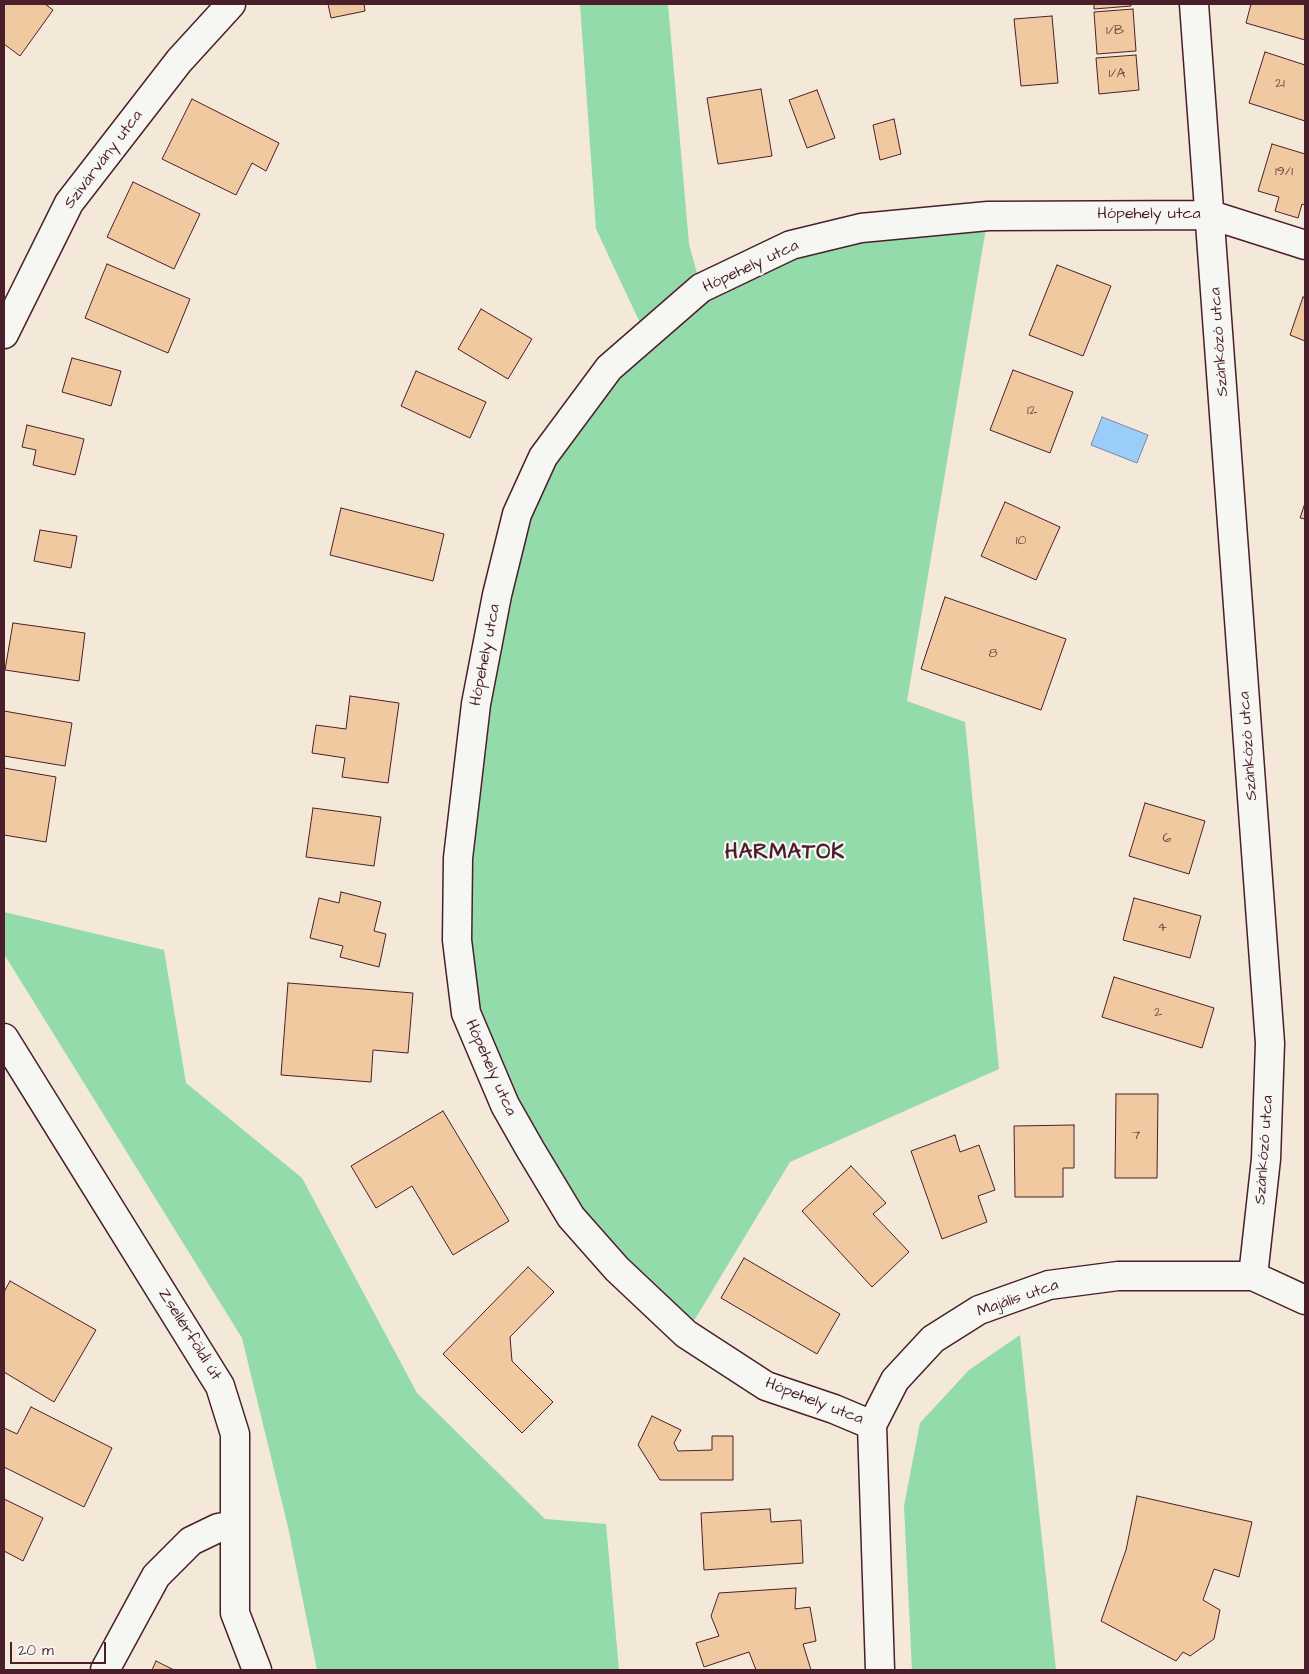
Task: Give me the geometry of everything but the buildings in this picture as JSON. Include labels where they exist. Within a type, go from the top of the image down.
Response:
[{"type":"street","name":"Szivárvány utca","points":[[4,334],[69,203],[179,61],[231,4]]},
{"type":"street","name":"Szánkózó utca","points":[[1194,4],[1211,215],[1270,1042],[1266,1159],[1253,1276]]},
{"type":"street","points":[[1211,215],[1305,246]]},
{"type":"street","name":"Hópehely utca","points":[[872,1425],[834,1409],[766,1386],[686,1334],[616,1269],[571,1217],[530,1149],[505,1105],[466,1014],[458,940],[458,858],[476,704],[497,595],[517,514],[543,457],[609,368],[701,288],[791,245],[861,228],[988,216],[1211,215]]},
{"type":"street","name":"Zsellérföldi út","points":[[4,1038],[220,1386],[235,1434],[235,1613],[257,1670]]},
{"type":"street","name":"Majális utca","points":[[880,1670],[872,1425],[895,1380],[933,1339],[979,1310],[1049,1285],[1118,1276],[1253,1276],[1305,1300]]},
{"type":"street","points":[[105,1670],[156,1576],[191,1541],[218,1528],[235,1525]]},
{"type":"green space","points":[[580,4],[668,4],[689,244],[701,288],[861,228],[988,216],[907,701],[965,722],[999,1069],[790,1162],[686,1334],[551,1184],[484,1058],[458,858],[517,514],[599,380],[649,342],[596,229]]},
{"type":"green space","points":[[4,912],[164,950],[186,1083],[302,1178],[417,1393],[545,1519],[606,1524],[619,1670],[317,1670],[288,1527],[242,1338],[4,954]]},
{"type":"green space","points":[[1020,1335],[1056,1670],[912,1670],[904,1506],[920,1423],[969,1370]]},
{"type":"water","points":[[1102,417],[1148,435],[1137,463],[1091,445]]},
{"type":"district","name":"HARMATOK","points":[[785,854]]}]
